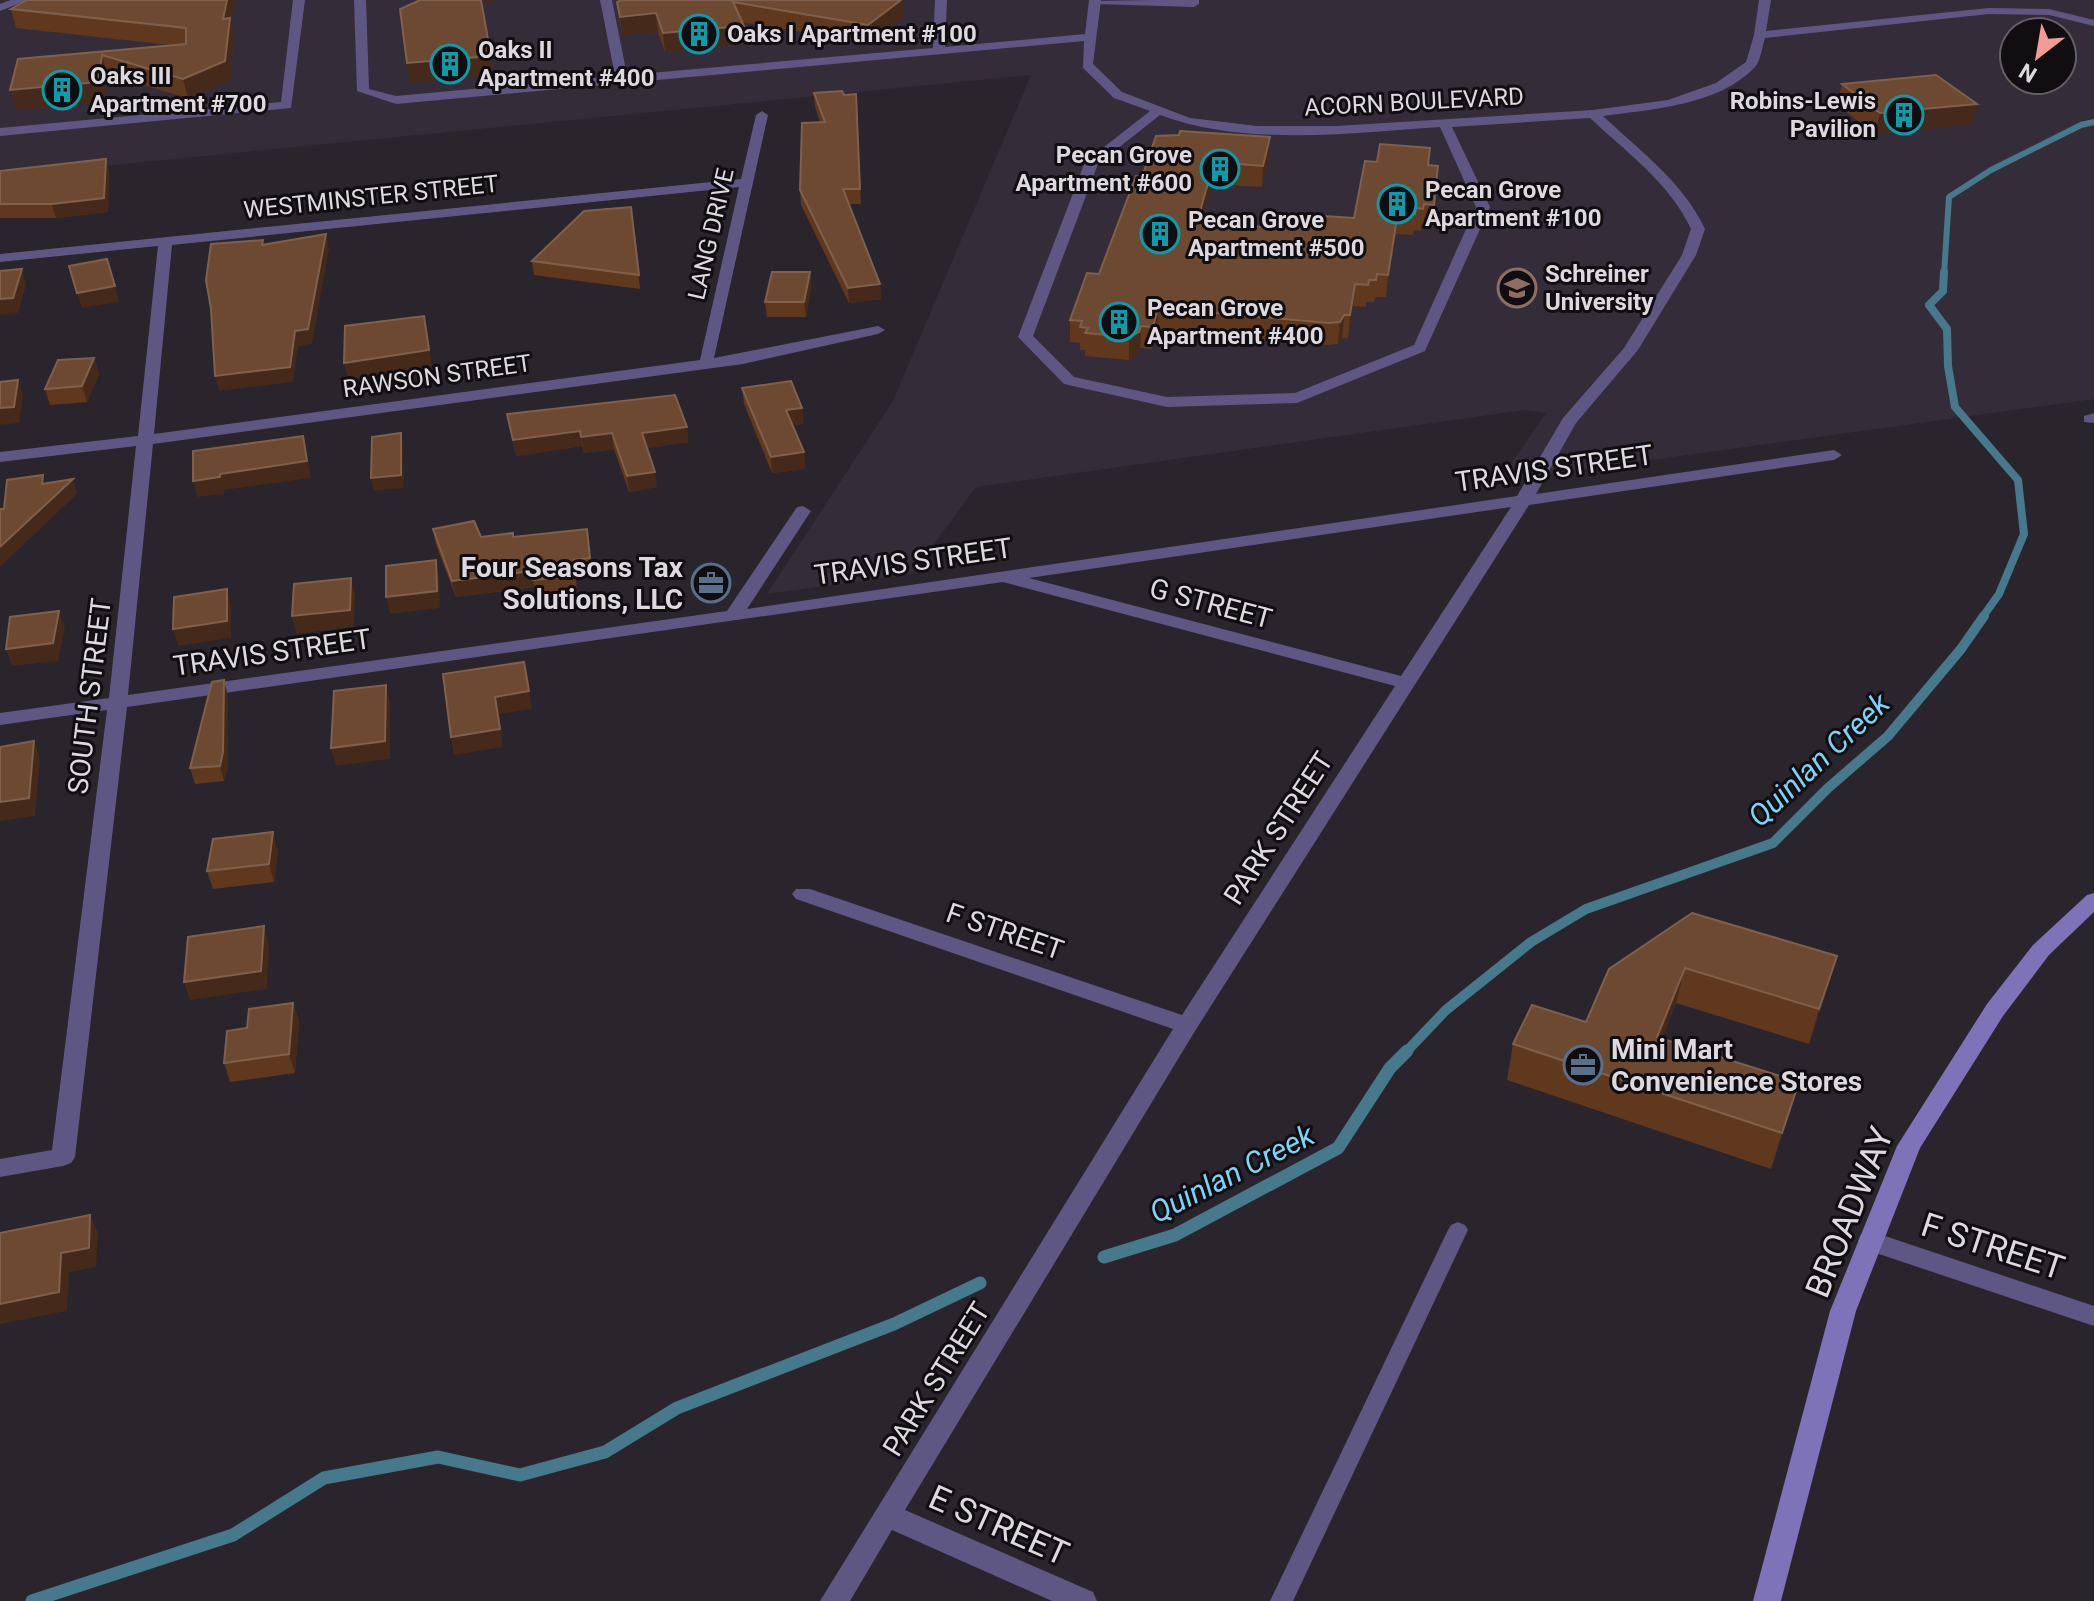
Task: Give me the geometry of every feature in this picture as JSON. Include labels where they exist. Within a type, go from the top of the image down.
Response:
[{"type":"main road","name":"BROADWAY","points":[[1767,1601],[1843,1311],[1909,1146],[1954,1070],[1995,1010],[2041,950],[2094,900]]},
{"type":"street","points":[[0,8],[22,0]]},
{"type":"street","points":[[0,132],[287,105],[299,0]]},
{"type":"street","points":[[360,0],[363,91],[396,100],[1089,37]]},
{"type":"street","points":[[606,0],[622,80]]},
{"type":"street","points":[[939,51],[941,0]]},
{"type":"street","name":"ACORN BOULEVARD","points":[[1095,0],[1087,65],[1118,95],[1188,121],[1257,130],[1336,130],[1593,114],[1670,103],[1720,86],[1751,64],[1760,35],[1765,0]]},
{"type":"street","points":[[1760,35],[1989,11],[2049,12],[2094,23]]},
{"type":"street","points":[[1159,110],[1092,162],[1025,337],[1069,381],[1167,402],[1297,398],[1420,348],[1483,207],[1444,123]]},
{"type":"street","name":"PARK STREET","points":[[834,1601],[1187,1025],[1523,501],[1569,421],[1630,350],[1697,238],[1696,222],[1683,202],[1593,114]]},
{"type":"street","name":"LANG DRIVE","points":[[709,363],[706,357],[762,115]]},
{"type":"street","name":"WESTMINSTER STREET","points":[[0,258],[746,182]]},
{"type":"street","name":"SOUTH STREET","points":[[0,1168],[63,1157],[117,702],[166,240]]},
{"type":"street","name":"RAWSON STREET","points":[[0,457],[743,359],[878,330]]},
{"type":"street","name":"TRAVIS STREET","points":[[0,719],[733,616],[1834,455]]},
{"type":"street","points":[[733,616],[803,511]]},
{"type":"street","name":"G STREET","points":[[1001,576],[1406,683]]},
{"type":"street","name":"F STREET","points":[[803,894],[1187,1025]]},
{"type":"street","name":"F STREET","points":[[1870,1241],[2094,1316]]},
{"type":"street","name":"E STREET","points":[[887,1515],[1083,1601]]},
{"type":"lane","points":[[1095,0],[1194,4],[1194,0]]},
{"type":"lane","points":[[1281,1601],[1458,1230]]},
{"type":"shaded area","name":"Schreiner University","points":[[0,0],[2094,0],[2094,399],[1499,481],[1546,413],[1525,410],[976,487],[912,574],[767,594],[893,401],[1031,75],[0,176]]},
{"type":"building","points":[[27,0],[227,0],[223,19],[230,18],[225,61],[183,79],[102,55],[98,82],[10,90],[18,59],[186,44],[186,28],[11,9]]},
{"type":"building","points":[[420,0],[481,0],[491,56],[407,63],[400,9]]},
{"type":"building","points":[[901,0],[868,25],[733,2],[744,26],[663,33],[656,13],[620,17],[617,2]]},
{"type":"building","points":[[1936,75],[1977,104],[1880,113],[1842,84]]},
{"type":"building","points":[[842,91],[844,95],[856,94],[860,189],[843,189],[880,284],[848,288],[800,190],[802,123],[825,122],[814,93]]},
{"type":"building","points":[[1180,131],[1270,137],[1263,166],[1214,162],[1197,222],[1263,227],[1266,212],[1354,218],[1365,161],[1377,162],[1380,144],[1430,148],[1428,165],[1438,166],[1434,205],[1424,204],[1423,209],[1416,208],[1415,214],[1398,212],[1388,275],[1377,274],[1376,280],[1369,280],[1368,285],[1355,284],[1350,315],[1344,315],[1340,322],[1158,308],[1153,327],[1141,326],[1139,332],[1129,337],[1085,333],[1088,328],[1080,327],[1082,321],[1070,320],[1087,273],[1099,274],[1136,176],[1142,177],[1156,136],[1179,135]]},
{"type":"building","points":[[106,159],[104,198],[52,204],[0,204],[0,171]]},
{"type":"building","points":[[631,207],[639,275],[532,261],[584,211]]},
{"type":"building","points":[[326,234],[308,329],[295,331],[290,367],[215,376],[206,280],[211,244],[263,240],[262,245]]},
{"type":"building","points":[[107,259],[115,286],[77,293],[69,266]]},
{"type":"building","points":[[22,269],[13,298],[0,299],[0,271]]},
{"type":"building","points":[[772,272],[810,272],[804,302],[765,302]]},
{"type":"building","points":[[424,316],[429,350],[344,363],[345,326]]},
{"type":"building","points":[[94,358],[82,386],[45,389],[58,360]]},
{"type":"building","points":[[18,380],[14,407],[0,408],[0,382]]},
{"type":"building","points":[[791,381],[802,408],[786,410],[804,452],[771,457],[742,388]]},
{"type":"building","points":[[675,395],[687,427],[642,433],[655,472],[627,476],[612,433],[581,437],[580,431],[513,440],[507,414]]},
{"type":"building","points":[[401,433],[401,475],[371,478],[372,437]]},
{"type":"building","points":[[303,436],[307,461],[193,481],[193,451]]},
{"type":"building","points":[[43,475],[42,484],[73,479],[0,547],[0,509],[4,509],[7,480]]},
{"type":"building","points":[[474,521],[481,537],[513,533],[513,537],[587,529],[590,558],[574,560],[575,576],[533,580],[533,571],[452,581],[433,529]]},
{"type":"building","points":[[436,560],[437,591],[386,597],[386,566]]},
{"type":"building","points":[[351,578],[350,610],[292,616],[294,584]]},
{"type":"building","points":[[227,589],[227,621],[173,629],[174,597]]},
{"type":"building","points":[[59,611],[53,643],[6,649],[10,617]]},
{"type":"building","points":[[524,662],[529,691],[495,697],[500,729],[451,737],[443,674]]},
{"type":"building","points":[[224,680],[220,766],[190,768],[212,682]]},
{"type":"building","points":[[386,685],[385,741],[331,748],[334,691]]},
{"type":"building","points":[[34,741],[29,798],[0,802],[0,747]]},
{"type":"building","points":[[273,832],[269,864],[207,871],[213,839]]},
{"type":"building","points":[[1692,913],[1837,956],[1819,1009],[1685,968],[1657,1037],[1799,1082],[1782,1133],[1513,1044],[1532,1005],[1586,1022],[1609,969]]},
{"type":"building","points":[[264,926],[261,971],[184,982],[188,937]]},
{"type":"building","points":[[293,1003],[289,1054],[224,1063],[227,1031],[247,1028],[249,1009]]},
{"type":"building","points":[[90,1215],[89,1248],[61,1253],[59,1292],[0,1304],[0,1233]]},
{"type":"waterway","name":"Quinlan Creek","points":[[1944,274],[1949,197],[1991,170],[2081,125],[2094,122]]},
{"type":"waterway","name":"Quinlan Creek","points":[[1944,272],[1943,291],[1929,305],[1947,329],[1948,366],[1955,407],[2018,480],[2024,534],[1999,594],[1982,618]]},
{"type":"waterway","name":"Quinlan Creek","points":[[1405,1053],[1446,1010],[1531,942],[1586,909],[1773,843],[1828,788],[1888,736],[1961,649],[1984,616]]},
{"type":"waterway","name":"Quinlan Creek","points":[[1104,1257],[1175,1235],[1338,1148],[1390,1068],[1405,1053]]},
{"type":"waterway","name":"Quinlan Creek","points":[[32,1601],[233,1535],[324,1478],[438,1457],[520,1475],[605,1452],[677,1408],[894,1324],[980,1283]]},
{"type":"place","name":"Oaks I Apartment #100","points":[[699,34]]},
{"type":"place","name":"Oaks II Apartment #400","points":[[450,64]]},
{"type":"place","name":"Oaks III Apartment #700","points":[[62,90]]},
{"type":"place","name":"Robins-Lewis Pavilion","points":[[1904,115]]},
{"type":"place","name":"Pecan Grove Apartment #600","points":[[1220,169]]},
{"type":"place","name":"Pecan Grove Apartment #100","points":[[1397,204]]},
{"type":"place","name":"Pecan Grove Apartment #500","points":[[1160,234]]},
{"type":"place","name":"Schreiner University","points":[[1517,288]]},
{"type":"place","name":"Pecan Grove Apartment #400","points":[[1119,322]]},
{"type":"place","name":"Four Seasons Tax Solutions, LLC","points":[[711,583]]},
{"type":"place","name":"Mini Mart Convenience Stores","points":[[1583,1065]]}]
